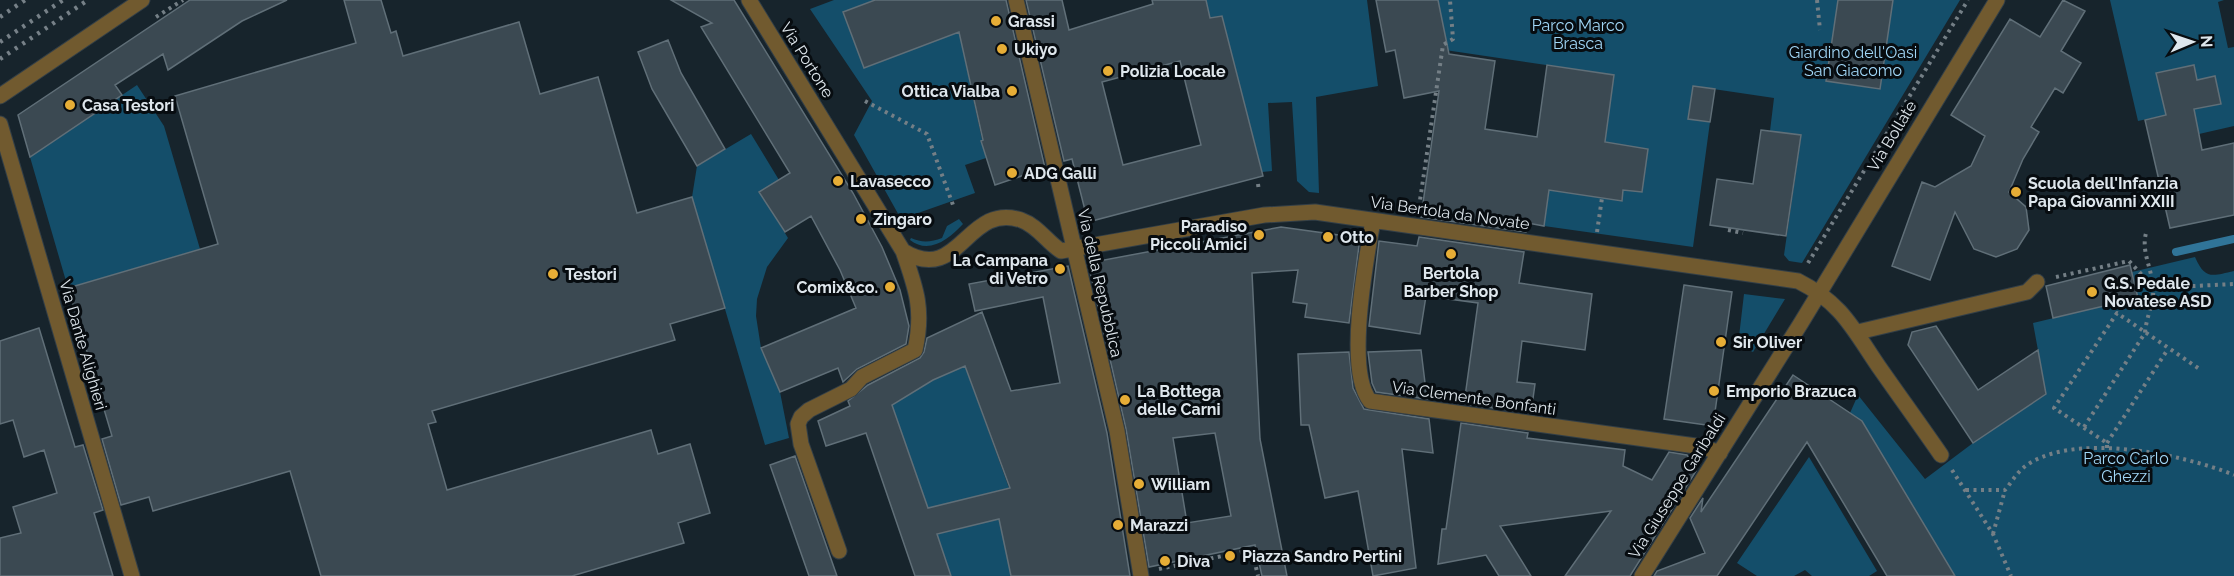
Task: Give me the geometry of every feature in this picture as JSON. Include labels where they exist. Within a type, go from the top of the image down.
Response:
[{"type":"street","points":[[0,96],[142,0]]},
{"type":"street","name":"Via Portone","points":[[749,0],[903,251],[917,290],[921,311],[915,350],[862,377],[851,389],[809,410],[798,424],[797,445],[839,551]]},
{"type":"street","name":"Via della Repubblica","points":[[1016,0],[1117,431],[1141,574]]},
{"type":"street","name":"Via Bollate","points":[[1819,292],[1997,0]]},
{"type":"street","name":"Via Dante Alighieri","points":[[0,124],[132,576]]},
{"type":"street","name":"Via Bertola da Novate","points":[[1074,251],[1292,212],[1373,220],[1798,281],[1819,292]]},
{"type":"street","points":[[903,251],[917,260],[944,257],[952,254],[979,226],[998,219],[1021,220],[1039,230],[1061,251],[1074,251]]},
{"type":"street","name":"Via Clemente Bonfanti","points":[[1373,220],[1358,328],[1362,384],[1370,401],[1703,447],[1720,453]]},
{"type":"street","points":[[1858,332],[2027,292],[2037,282]]},
{"type":"street","points":[[1819,292],[1858,332],[1941,455]]},
{"type":"street","name":"Via Giuseppe Garibaldi","points":[[1642,576],[1819,292]]},
{"type":"path","points":[[1419,210],[1443,43],[1453,39],[1450,0]]},
{"type":"path","points":[[1817,0],[1820,30]]},
{"type":"path","name":"Via Bollate","points":[[1805,268],[1968,0]]},
{"type":"path","points":[[865,101],[927,134],[953,205]]},
{"type":"path","points":[[1258,184],[1259,191]]},
{"type":"path","points":[[1597,233],[1602,198]]},
{"type":"path","points":[[2084,427],[2145,333],[2146,316],[2154,288],[2143,241],[2147,230]]},
{"type":"path","points":[[1728,231],[1743,233]]},
{"type":"path","points":[[2037,282],[2129,261],[2154,288]]},
{"type":"path","points":[[2154,288],[2234,284]]},
{"type":"path","points":[[2107,446],[2084,427],[2054,408],[2117,313],[2201,370]]},
{"type":"path","points":[[2107,446],[2168,349]]},
{"type":"path","points":[[1993,534],[2005,490],[2023,468],[2054,453],[2107,446],[2215,468],[2234,475]]},
{"type":"path","points":[[1941,455],[1993,534],[2011,576]]},
{"type":"path","points":[[2215,468],[2216,460]]},
{"type":"path","points":[[1966,490],[2005,490]]},
{"type":"path","points":[[1141,574],[1252,550],[1258,576]]},
{"type":"green space","points":[[834,0],[875,0],[843,12],[864,68],[959,32],[986,158],[965,165],[975,193],[901,219],[854,135],[872,101],[810,9]]},
{"type":"green space","points":[[1206,0],[1367,0],[1378,86],[1316,97],[1319,193],[1309,192],[1297,181],[1292,102],[1268,103],[1272,171],[1262,172],[1222,16],[1210,18]]},
{"type":"green space","points":[[1438,0],[1960,0],[1802,263],[1789,261],[1784,255],[1801,136],[1770,131],[1774,98],[1693,86],[1688,118],[1710,122],[1693,247],[1544,226],[1562,101],[1609,107],[1614,75],[1445,50],[1447,44]]},
{"type":"green space","points":[[2110,0],[2224,0],[2218,2],[2228,48],[2234,47],[2234,126],[2199,134],[2194,109],[2221,103],[2215,76],[2197,80],[2194,65],[2156,73],[2166,115],[2138,121]]},
{"type":"green space","points":[[137,85],[164,126],[200,249],[68,288],[30,157]]},
{"type":"green space","points":[[751,134],[779,180],[760,192],[788,238],[767,267],[757,299],[756,316],[761,348],[780,392],[789,438],[765,445],[692,197],[697,166]]},
{"type":"green space","points":[[959,219],[963,224],[945,240],[938,243],[924,246],[910,240],[911,238],[927,241],[942,238],[947,226]]},
{"type":"green space","name":"Parco Carlo Ghezzi","points":[[2195,257],[2202,270],[2210,275],[2234,271],[2234,576],[1955,576],[1862,421],[1850,413],[1858,395],[1925,479],[1973,443],[2046,394],[2033,323],[2137,298],[2132,272]]},
{"type":"green space","points":[[1744,294],[1785,299],[1753,352],[1738,345]]},
{"type":"green space","points":[[965,366],[1009,488],[928,508],[892,405],[948,370]]},
{"type":"green space","points":[[1809,457],[1877,571],[1869,576],[1812,576],[1805,570],[1794,576],[1757,576],[1737,563]]},
{"type":"green space","points":[[999,519],[1006,551],[1028,576],[951,576],[937,534]]},
{"type":"building","points":[[190,0],[287,0],[242,21],[168,70],[163,54],[115,85],[122,95],[30,157],[18,115]]},
{"type":"building","name":"Testori","points":[[344,0],[381,0],[391,33],[396,31],[403,56],[519,22],[540,94],[598,77],[637,213],[692,197],[725,308],[670,324],[675,340],[432,411],[436,422],[428,424],[447,490],[651,430],[658,454],[690,444],[710,513],[678,523],[684,543],[572,576],[321,576],[290,471],[153,511],[149,497],[121,505],[102,439],[112,436],[68,288],[218,244],[175,96],[356,43]]},
{"type":"building","points":[[671,0],[734,0],[853,193],[882,247],[900,290],[909,326],[906,344],[857,369],[843,382],[838,368],[780,392],[761,348],[856,308],[840,270],[811,216],[785,232],[759,192],[790,173],[701,27],[712,23]]},
{"type":"building","points":[[875,0],[1006,0],[1045,168],[995,185],[981,141],[983,140],[959,32],[864,68],[843,12]]},
{"type":"building","points":[[1026,0],[1062,0],[1069,30],[1153,4],[1152,0],[1206,0],[1210,18],[1222,16],[1263,176],[1088,222],[1072,159],[1064,161]],"holes":[[[1180,61],[1201,145],[1123,165],[1102,82]]]},
{"type":"building","points":[[1376,0],[1438,0],[1449,54],[1495,61],[1485,129],[1537,137],[1547,65],[1614,75],[1605,142],[1648,149],[1642,192],[1623,190],[1622,201],[1549,190],[1544,226],[1528,223],[1526,232],[1421,217],[1439,91],[1404,98],[1395,50],[1386,52]]},
{"type":"building","points":[[1838,0],[1893,0],[1880,89],[1826,81]]},
{"type":"building","points":[[2063,0],[2085,11],[2061,51],[2081,63],[2063,93],[2055,88],[2031,127],[2039,132],[2023,159],[2009,192],[2026,207],[2029,230],[2017,249],[1996,257],[1974,249],[1955,212],[1930,280],[1892,266],[1922,182],[1935,187],[1971,166],[1985,136],[1951,115],[2010,19],[2040,37]]},
{"type":"building","points":[[668,40],[681,73],[725,149],[697,166],[652,89],[638,52]]},
{"type":"building","points":[[2194,65],[2197,80],[2215,76],[2221,104],[2194,109],[2202,150],[2234,143],[2234,215],[2170,228],[2145,120],[2166,115],[2156,73]]},
{"type":"building","points":[[1693,86],[1715,89],[1710,122],[1688,119]]},
{"type":"building","points":[[1761,130],[1801,135],[1786,236],[1710,225],[1717,179],[1753,184]]},
{"type":"building","points":[[1281,227],[1360,238],[1349,323],[1305,317],[1307,304],[1293,302],[1298,270],[1252,273],[1260,439],[1287,576],[1262,576],[1255,545],[1149,567],[1126,429],[1088,263]],"holes":[[[1215,433],[1231,516],[1187,523],[1173,438]]]},
{"type":"building","points":[[1419,237],[1524,252],[1519,283],[1592,294],[1585,350],[1522,341],[1517,382],[1535,384],[1531,413],[1464,404],[1478,303],[1426,296],[1420,334],[1369,326],[1379,241],[1417,246]]},
{"type":"building","name":"G.S. Pedale Novatese ASD","points":[[2130,265],[2138,298],[2053,318],[2046,286]]},
{"type":"building","points":[[1068,266],[1107,433],[1130,576],[1011,576],[999,519],[937,534],[951,576],[915,576],[866,433],[826,446],[818,421],[850,406],[848,401],[868,385],[920,358],[927,338],[982,312],[1011,391],[1060,383],[1043,297],[975,311],[969,284]],"holes":[[[965,366],[1010,488],[928,508],[892,405],[933,380]]]},
{"type":"building","points":[[1684,285],[1732,292],[1713,426],[1664,419]]},
{"type":"building","points":[[1936,326],[1978,390],[2038,350],[2046,394],[1973,443],[1908,345],[1912,332]]},
{"type":"building","points":[[39,328],[75,447],[83,445],[103,510],[94,513],[113,576],[0,576],[0,538],[21,533],[13,507],[57,493],[44,450],[24,457],[13,420],[0,424],[0,341]]},
{"type":"building","points":[[1421,350],[1427,399],[1376,392],[1372,383],[1368,352]]},
{"type":"building","points":[[1349,352],[1353,388],[1364,409],[1429,419],[1433,453],[1402,449],[1416,568],[1373,576],[1358,491],[1325,498],[1309,425],[1301,425],[1298,354]]},
{"type":"building","points":[[1793,375],[1862,421],[1955,576],[1887,576],[1807,442],[1717,576],[1654,576],[1657,571],[1705,553],[1690,518],[1703,498],[1701,512]]},
{"type":"building","points":[[1461,423],[1528,433],[1527,438],[1625,450],[1623,466],[1652,480],[1669,452],[1687,455],[1696,471],[1630,576],[1565,576],[1611,511],[1500,526],[1531,576],[1499,576],[1486,555],[1438,564],[1442,529],[1446,529]]},
{"type":"building","points":[[795,456],[837,576],[809,576],[770,465]]},
{"type":"waterway","points":[[2176,252],[2234,239]]},
{"type":"railway","points":[[0,17],[25,0]]},
{"type":"railway","points":[[0,42],[63,0]]},
{"type":"railway","points":[[0,59],[88,0]]},
{"type":"place","name":"Grassi","points":[[996,21]]},
{"type":"place","name":"Ukiyo","points":[[1002,49]]},
{"type":"place","name":"Polizia Locale","points":[[1108,71]]},
{"type":"place","name":"Ottica Vialba","points":[[1012,91]]},
{"type":"place","name":"Casa Testori","points":[[70,105]]},
{"type":"place","name":"ADG Galli","points":[[1012,173]]},
{"type":"place","name":"Lavasecco","points":[[838,181]]},
{"type":"place","name":"Scuola dell'Infanzia Papa Giovanni XXIII","points":[[2016,192]]},
{"type":"place","name":"Zingaro","points":[[861,219]]},
{"type":"place","name":"Paradiso Piccoli Amici","points":[[1259,235]]},
{"type":"place","name":"Otto","points":[[1328,237]]},
{"type":"place","name":"Bertola Barber Shop","points":[[1451,254]]},
{"type":"place","name":"La Campana di Vetro","points":[[1060,269]]},
{"type":"place","name":"Testori","points":[[553,274]]},
{"type":"place","name":"Comix&co.","points":[[890,287]]},
{"type":"place","name":"G.S. Pedale Novatese ASD","points":[[2092,292]]},
{"type":"place","name":"Sir Oliver","points":[[1721,342]]},
{"type":"place","name":"Emporio Brazuca","points":[[1714,391]]},
{"type":"place","name":"La Bottega delle Carni","points":[[1125,400]]},
{"type":"place","name":"William","points":[[1139,484]]},
{"type":"place","name":"Marazzi","points":[[1118,525]]},
{"type":"place","name":"Piazza Sandro Pertini","points":[[1230,556]]},
{"type":"place","name":"Diva","points":[[1165,561]]},
{"type":"park label","name":"Parco Marco Brasca","points":[[1578,34]]},
{"type":"park label","name":"Giardino dell'Oasi San Giacomo","points":[[1853,61]]}]
